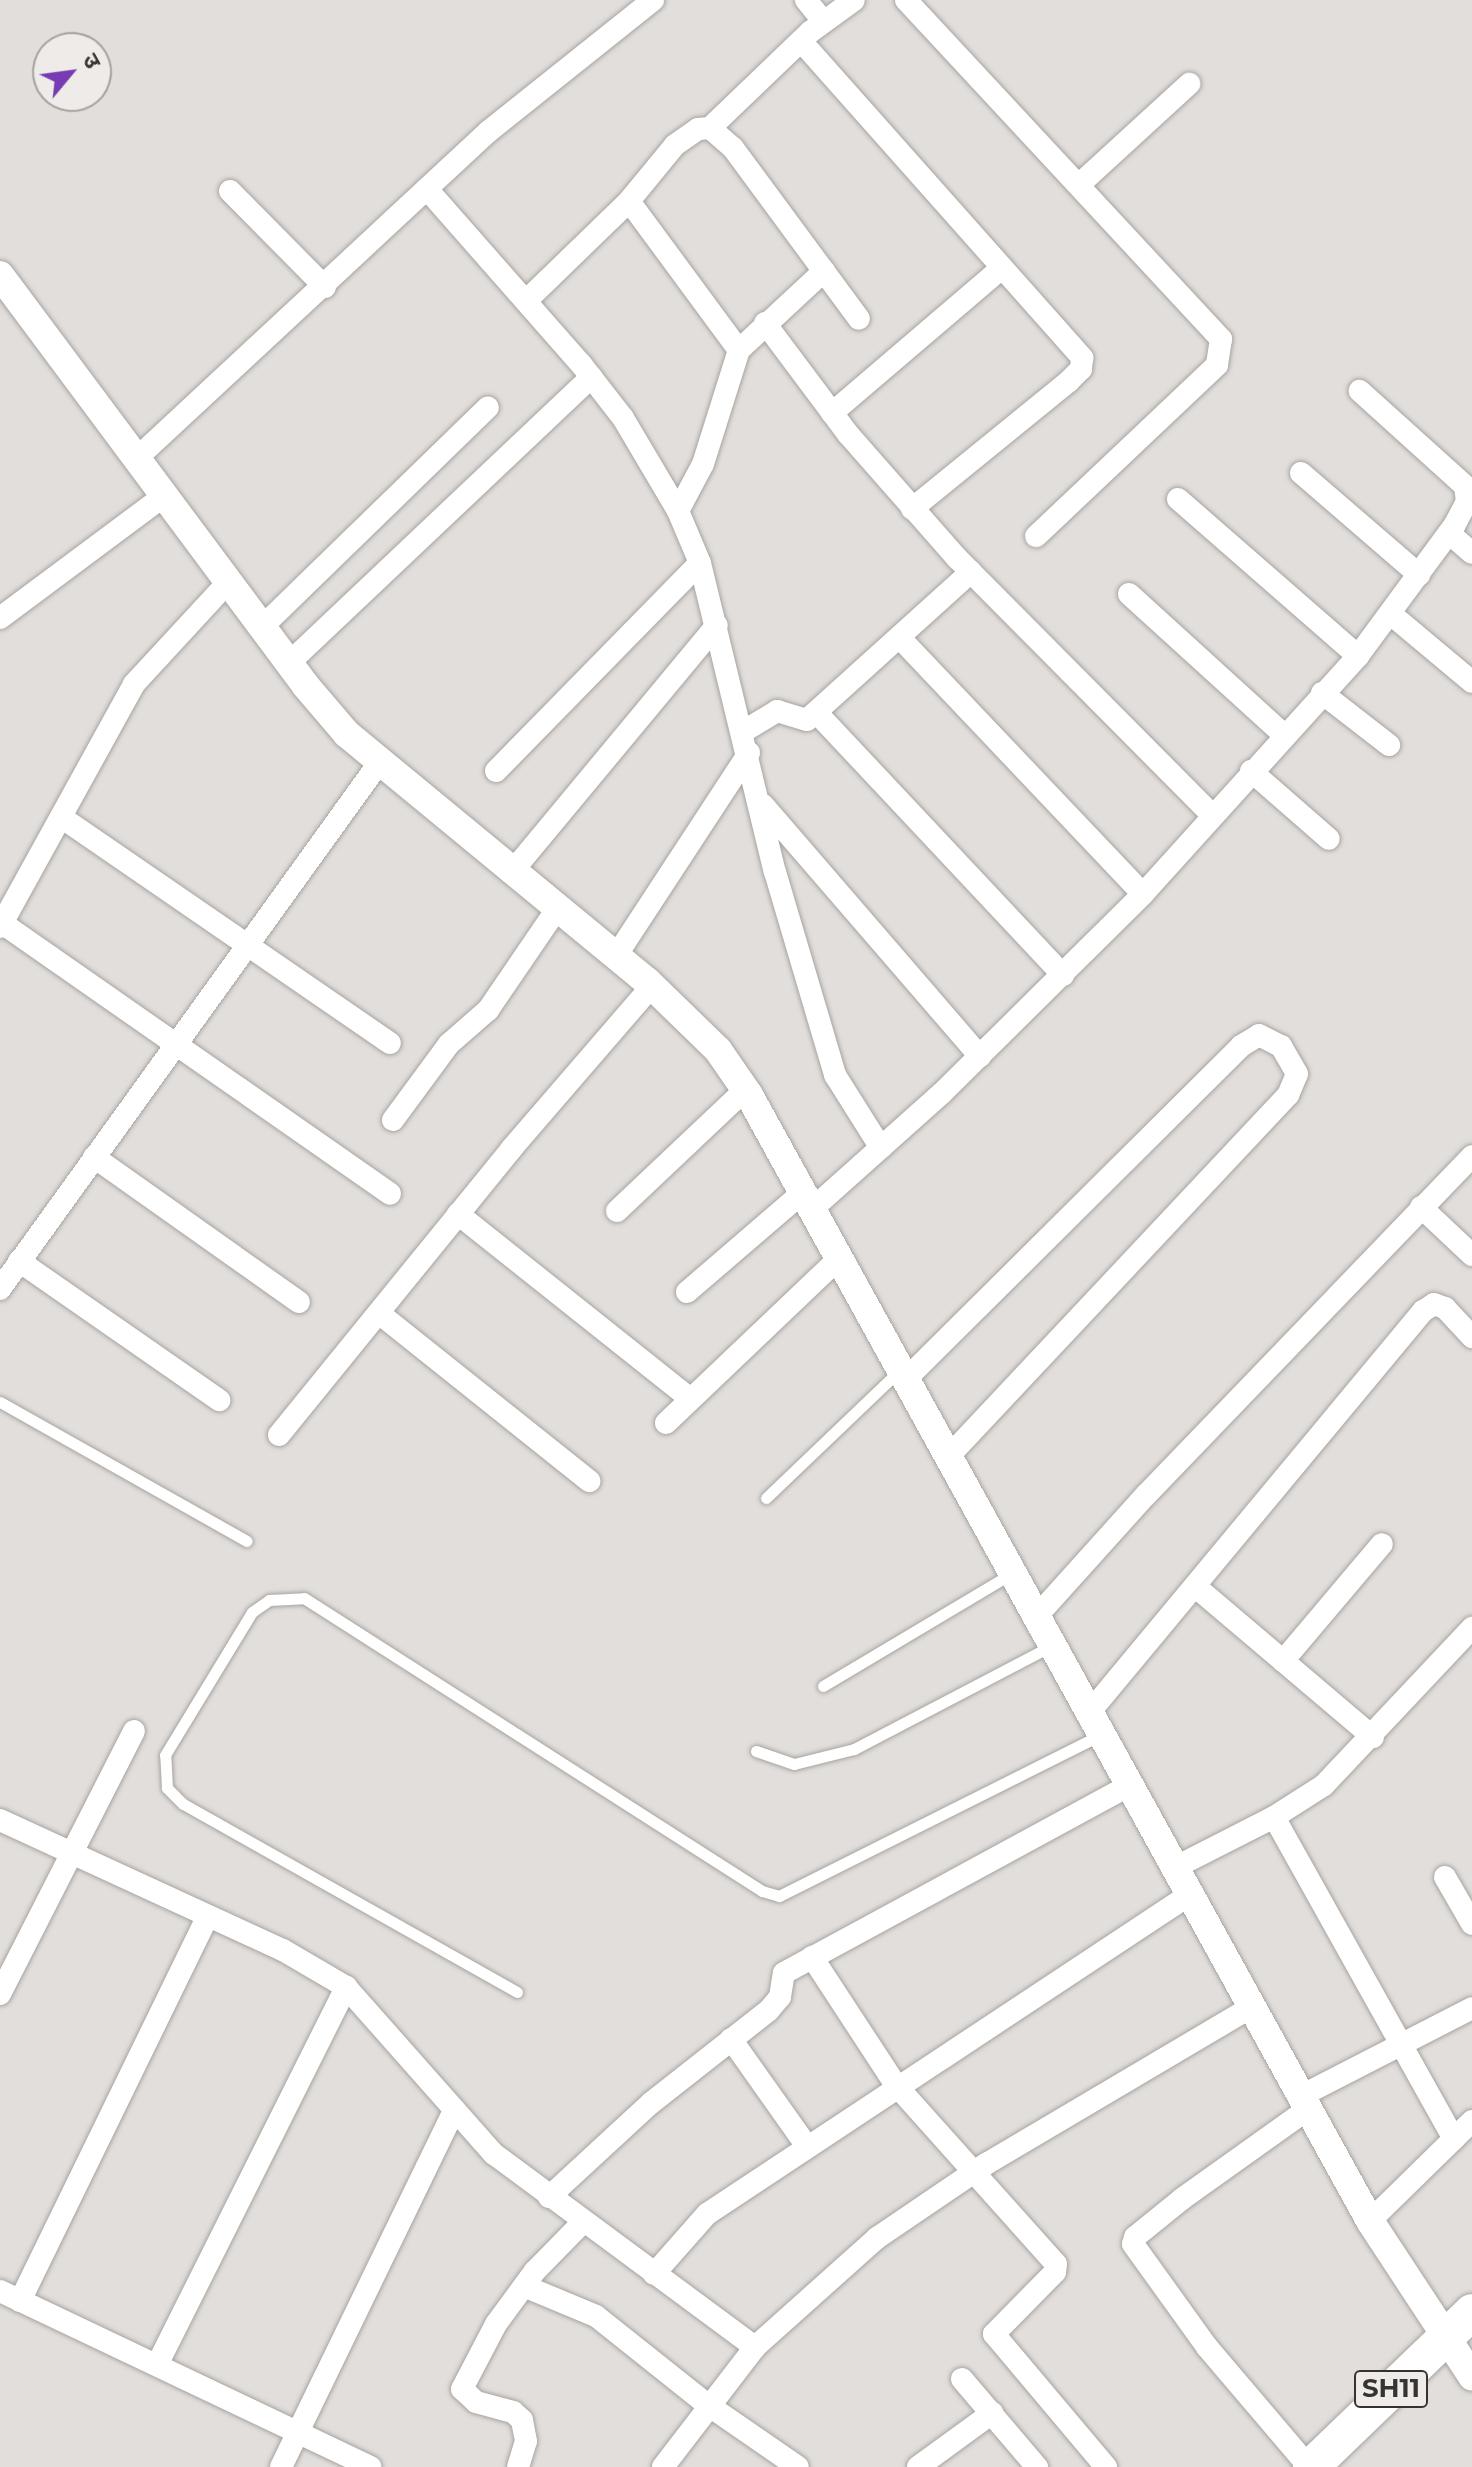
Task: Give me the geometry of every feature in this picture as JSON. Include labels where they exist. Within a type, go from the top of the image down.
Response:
[{"type":"main road","name":"SH11","points":[[1310,2467],[1472,2312]]},
{"type":"street","points":[[137,458],[325,287],[489,131],[653,0]]},
{"type":"street","points":[[806,0],[823,21]]},
{"type":"street","points":[[528,299],[629,201],[675,145],[698,129],[710,128],[823,21],[854,0]]},
{"type":"street","points":[[906,0],[1081,183],[1216,333],[1222,350],[1217,365],[1202,381],[1036,536]]},
{"type":"street","points":[[801,41],[1076,348],[1081,369],[912,509]]},
{"type":"street","points":[[1081,183],[1189,84]]},
{"type":"street","points":[[710,128],[733,148],[859,319]]},
{"type":"street","points":[[427,189],[528,299],[623,418],[678,511],[700,563],[759,801],[835,1075],[881,1148]]},
{"type":"street","points":[[230,191],[325,287]]},
{"type":"street","points":[[629,201],[739,350]]},
{"type":"street","points":[[832,413],[1002,268]]},
{"type":"street","points":[[678,511],[703,464],[739,350],[824,271]]},
{"type":"street","points":[[0,275],[289,663],[347,734],[511,873],[652,986],[718,1050],[745,1090],[1370,2221],[1444,2339],[1472,2376]]},
{"type":"street","points":[[765,323],[832,413],[912,509],[1212,815]]},
{"type":"street","points":[[289,663],[591,377]]},
{"type":"street","points":[[687,1292],[881,1148],[980,1056],[1143,894],[1392,615],[1449,533],[1467,502],[1469,492],[1360,391]]},
{"type":"street","points":[[262,627],[488,407]]},
{"type":"street","points":[[1301,473],[1419,575]]},
{"type":"street","points":[[0,618],[165,495]]},
{"type":"street","points":[[1178,499],[1358,656]]},
{"type":"street","points":[[1449,533],[1472,553]]},
{"type":"street","points":[[496,771],[700,563]]},
{"type":"street","points":[[616,956],[746,742],[777,711],[797,721],[816,712],[971,572]]},
{"type":"street","points":[[228,582],[134,684],[1,925],[177,1043],[390,1194]]},
{"type":"street","points":[[1129,594],[1283,734]]},
{"type":"street","points":[[1392,615],[1472,682]]},
{"type":"street","points":[[511,873],[717,625]]},
{"type":"street","points":[[900,638],[1143,894]]},
{"type":"street","points":[[1322,693],[1389,745]]},
{"type":"street","points":[[816,712],[1063,975]]},
{"type":"street","points":[[0,1289],[379,763]]},
{"type":"street","points":[[1251,771],[1329,839]]},
{"type":"street","points":[[759,801],[980,1056]]},
{"type":"street","points":[[61,817],[249,943],[390,1043]]},
{"type":"street","points":[[393,1120],[449,1044],[488,1010],[557,909]]},
{"type":"street","points":[[279,1435],[458,1214],[652,986]]},
{"type":"street","points":[[901,1376],[1241,1046],[1259,1035],[1281,1046],[1297,1074],[1288,1095],[947,1458]]},
{"type":"street","points":[[617,1211],[745,1090]]},
{"type":"street","points":[[1036,1617],[1472,1156]]},
{"type":"street","points":[[94,1157],[299,1302]]},
{"type":"street","points":[[1421,1207],[1472,1255]]},
{"type":"street","points":[[458,1214],[689,1398]]},
{"type":"street","points":[[666,1423],[838,1259]]},
{"type":"street","points":[[19,1261],[219,1400]]},
{"type":"street","points":[[1095,1724],[1196,1587],[1423,1311],[1434,1304],[1445,1308],[1472,1337]]},
{"type":"street","points":[[380,1314],[589,1481]]},
{"type":"street","points":[[1283,1661],[1382,1544]]},
{"type":"street","points":[[1196,1587],[1373,1737]]},
{"type":"street","points":[[1174,1868],[1274,1817],[1324,1785],[1373,1737],[1472,1628]]},
{"type":"street","points":[[0,1994],[69,1853],[134,1731]]},
{"type":"street","points":[[549,2197],[651,2103],[780,1997],[784,1973],[1129,1786]]},
{"type":"street","points":[[1274,1817],[1454,2139]]},
{"type":"street","points":[[0,1820],[283,1950],[346,1987],[494,2154],[755,2347]]},
{"type":"street","points":[[1445,1877],[1472,1924]]},
{"type":"street","points":[[654,2274],[707,2214],[895,2084],[1189,1895]]},
{"type":"street","points":[[208,1916],[10,2296],[370,2467]]},
{"type":"street","points":[[812,1957],[895,2084],[1056,2264],[1039,2289],[997,2326],[998,2344],[1106,2467]]},
{"type":"street","points":[[157,2365],[346,1987]]},
{"type":"street","points":[[663,2467],[755,2347],[865,2248],[972,2173],[1251,2007]]},
{"type":"street","points":[[1310,2467],[1207,2347],[1133,2244],[1135,2237],[1304,2102],[1472,2008]]},
{"type":"street","points":[[731,2039],[806,2145]]},
{"type":"street","points":[[281,2467],[454,2110]]},
{"type":"street","points":[[1370,2221],[1472,2121]]},
{"type":"street","points":[[518,2467],[526,2441],[522,2420],[513,2412],[476,2402],[462,2389],[496,2324],[524,2286],[583,2222]]},
{"type":"street","points":[[524,2286],[596,2316],[708,2405],[798,2467]]},
{"type":"street","points":[[962,2379],[1037,2467]]},
{"type":"street","points":[[918,2467],[992,2413]]},
{"type":"lane","points":[[766,1498],[901,1376]]},
{"type":"lane","points":[[0,1402],[247,1541]]},
{"type":"lane","points":[[823,1686],[1012,1574]]},
{"type":"lane","points":[[517,1992],[183,1804],[167,1788],[165,1755],[252,1612],[269,1600],[304,1598],[762,1891],[779,1896],[1095,1724]]},
{"type":"lane","points":[[756,1751],[794,1764],[854,1749],[1052,1646]]}]
